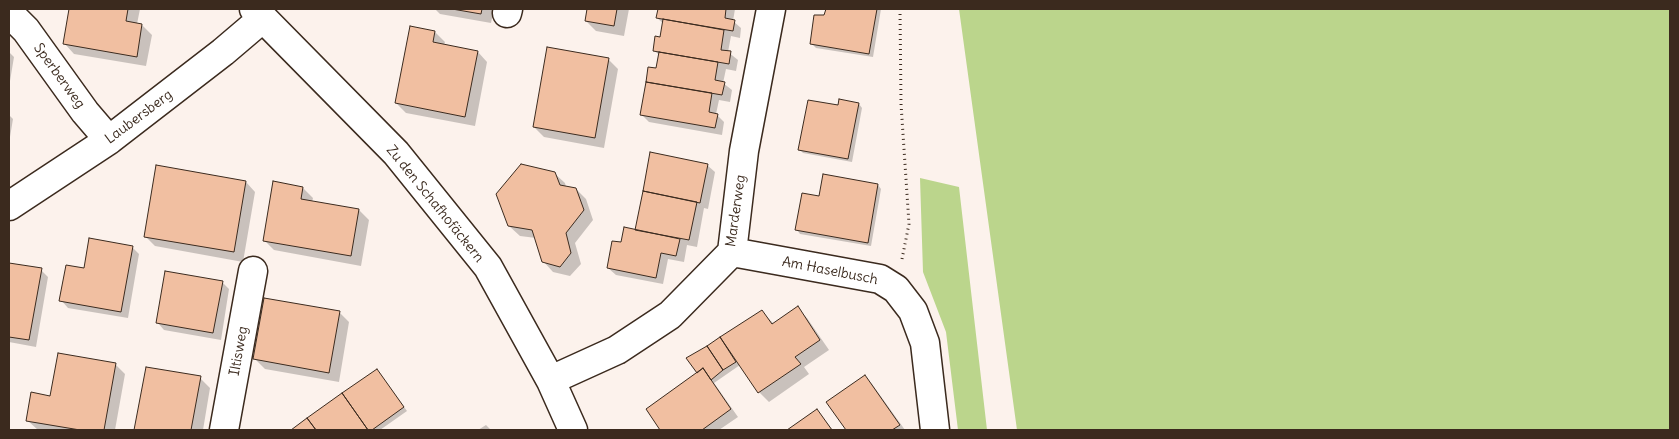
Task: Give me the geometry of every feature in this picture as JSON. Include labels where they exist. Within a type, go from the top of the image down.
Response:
[{"type":"street","name":"Marderweg","points":[[551,380],[617,350],[670,315],[732,252],[744,151],[771,9]]},
{"type":"street","name":"Sperberweg","points":[[9,13],[26,30],[85,112],[109,140]]},
{"type":"street","name":"Laubersberg","points":[[9,206],[109,140],[223,52],[258,14]]},
{"type":"street","name":"Zu den Schafhofäckern","points":[[258,14],[396,153],[488,268],[551,380],[573,430]]},
{"type":"street","name":"Am Haselbusch","points":[[732,252],[872,277],[880,279],[896,289],[912,311],[925,343],[934,430]]},
{"type":"street","name":"Iltisweg","points":[[224,430],[253,271]]},
{"type":"path","points":[[896,289],[909,224],[901,104],[900,9]]},
{"type":"green space","points":[[959,9],[1670,9],[1670,430],[1017,430]]},
{"type":"green space","points":[[920,178],[959,187],[987,430],[958,430],[946,332],[923,272]]},
{"type":"building","points":[[69,9],[128,9],[126,21],[142,24],[137,57],[63,44]]},
{"type":"building","points":[[452,9],[482,9],[481,14]]},
{"type":"building","points":[[587,9],[617,9],[614,26],[585,21]]},
{"type":"building","points":[[658,9],[726,9],[725,18],[735,20],[733,31],[656,18]]},
{"type":"building","points":[[826,9],[877,9],[869,54],[810,44],[814,15],[824,15]]},
{"type":"building","points":[[663,19],[724,30],[721,50],[731,51],[729,64],[653,51],[655,36],[660,37]]},
{"type":"building","points":[[410,26],[435,31],[433,42],[478,51],[465,117],[395,103]]},
{"type":"building","points":[[547,47],[609,58],[595,138],[533,127]]},
{"type":"building","points":[[659,52],[718,62],[715,80],[725,82],[722,95],[646,82],[648,67],[656,68]]},
{"type":"building","points":[[646,82],[712,93],[709,112],[718,114],[715,128],[640,115]]},
{"type":"building","points":[[839,99],[859,103],[848,159],[798,150],[808,100],[838,105]]},
{"type":"building","points":[[650,152],[708,164],[700,203],[643,191]]},
{"type":"building","points":[[521,164],[555,172],[560,185],[576,188],[584,210],[566,233],[571,253],[560,267],[542,262],[532,230],[508,226],[496,194]]},
{"type":"building","points":[[156,165],[246,181],[234,252],[144,237]]},
{"type":"building","points":[[823,174],[878,184],[868,243],[795,230],[802,193],[819,196]]},
{"type":"building","points":[[273,181],[303,187],[301,199],[359,209],[351,256],[263,241]]},
{"type":"building","points":[[643,191],[697,202],[689,240],[635,230]]},
{"type":"building","points":[[624,227],[680,239],[676,256],[661,253],[656,278],[607,268],[612,241],[621,242]]},
{"type":"building","points":[[89,238],[133,246],[121,312],[59,301],[66,265],[84,268]]},
{"type":"building","points":[[9,263],[42,268],[29,340],[9,337]]},
{"type":"building","points":[[165,271],[223,281],[213,333],[156,323]]},
{"type":"building","points":[[264,298],[340,311],[329,373],[253,359]]},
{"type":"building","points":[[798,306],[820,340],[795,357],[801,364],[758,393],[720,337],[762,310],[772,324]]},
{"type":"building","points":[[720,337],[736,362],[723,370],[707,346]]},
{"type":"building","points":[[707,346],[723,370],[711,380],[703,368],[697,373],[686,358]]},
{"type":"building","points":[[58,353],[116,363],[104,430],[80,430],[26,421],[31,392],[50,396]]},
{"type":"building","points":[[146,367],[201,376],[191,430],[134,430]]},
{"type":"building","points":[[703,368],[731,409],[702,430],[660,430],[646,409]]},
{"type":"building","points":[[377,369],[404,407],[372,430],[368,430],[342,393]]},
{"type":"building","points":[[865,375],[900,425],[892,430],[846,430],[826,402]]},
{"type":"building","points":[[342,393],[368,430],[316,430],[307,418]]},
{"type":"building","points":[[817,409],[832,430],[787,430]]},
{"type":"building","points":[[307,418],[316,430],[291,430]]}]
